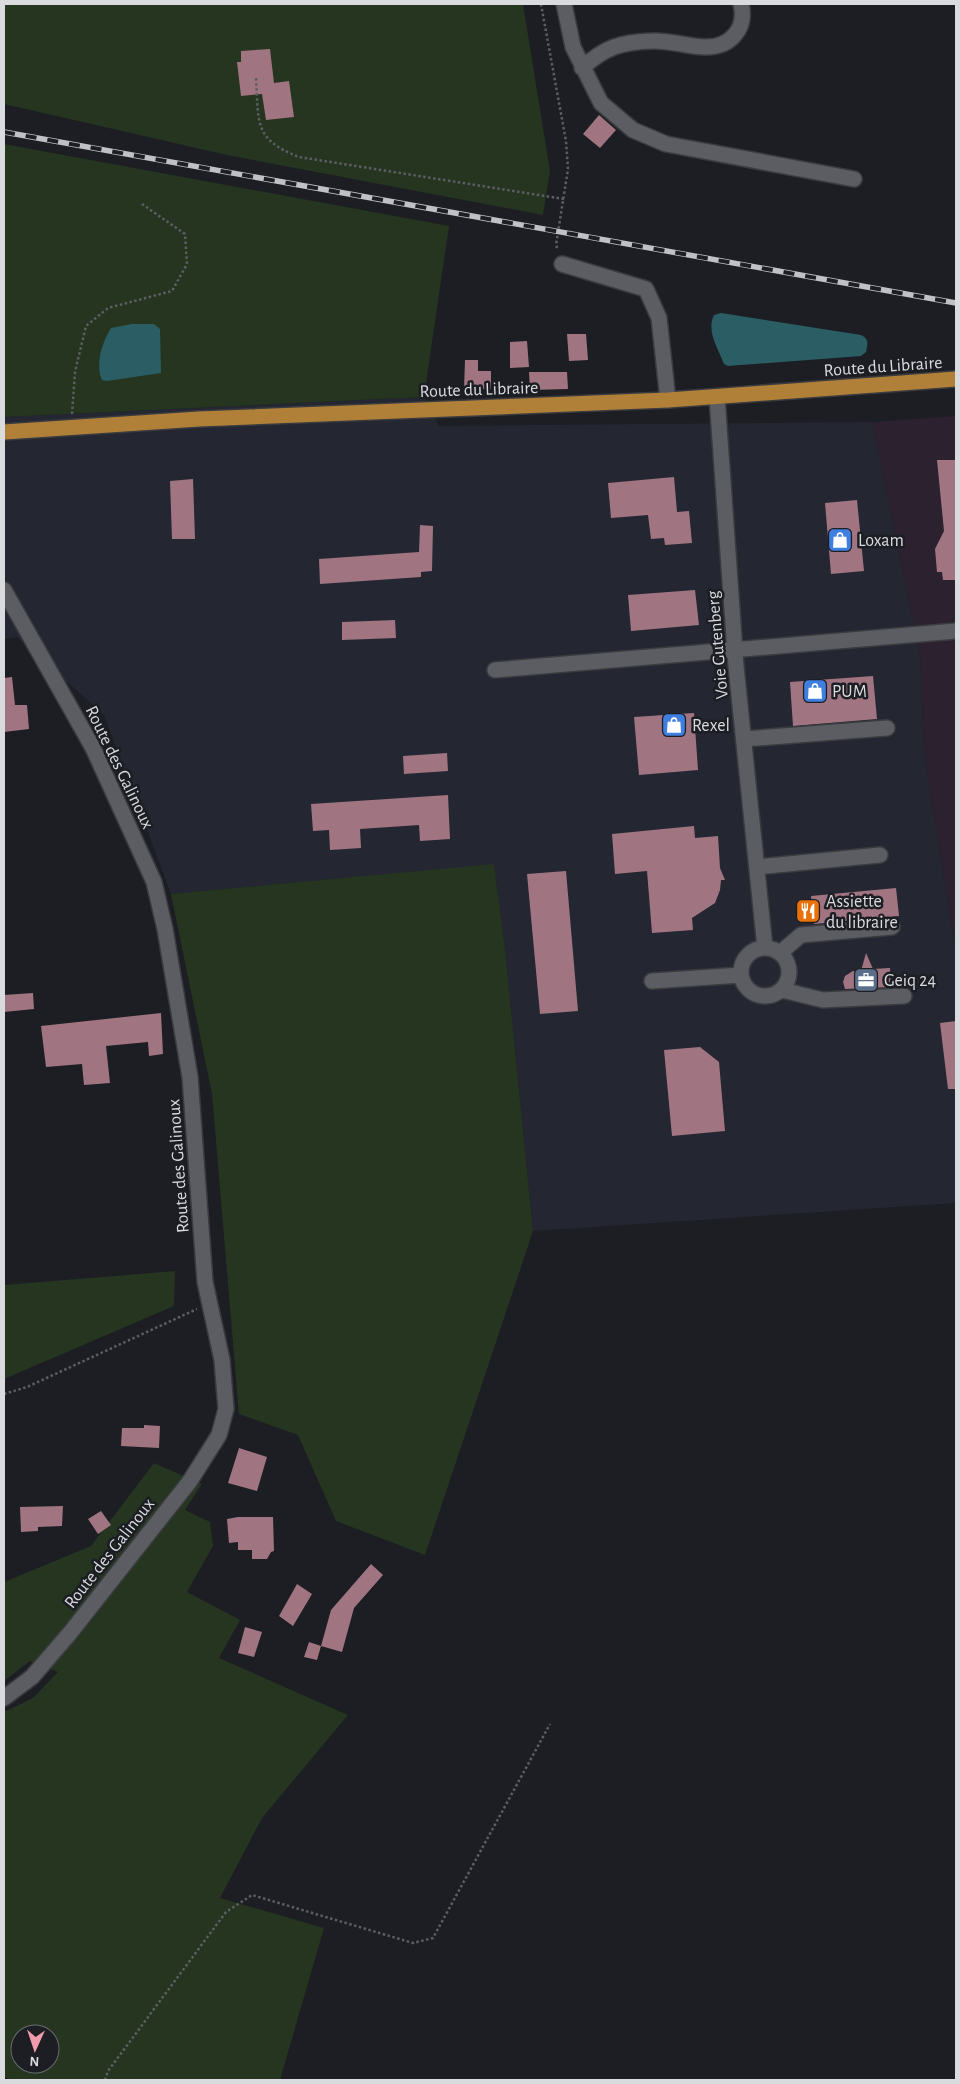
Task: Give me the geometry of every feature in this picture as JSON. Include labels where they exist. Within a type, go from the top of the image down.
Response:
[{"type":"main road","name":"Route du Libraire","points":[[4,432],[199,419],[717,398],[956,379]]},
{"type":"street","points":[[564,4],[573,47],[601,103],[633,130],[666,144],[854,179]]},
{"type":"street","points":[[582,68],[608,48],[653,40],[707,47],[726,42],[739,31],[744,13],[741,4]]},
{"type":"street","points":[[562,264],[646,289],[659,318],[668,400]]},
{"type":"street","name":"Voie Gutenberg","points":[[717,398],[735,650],[765,948]]},
{"type":"street","name":"Route des Galinoux","points":[[4,590],[93,748],[154,882],[165,929],[190,1077],[204,1282],[222,1360],[226,1409],[219,1435],[190,1481],[70,1633],[32,1677],[4,1698]]},
{"type":"street","points":[[495,670],[956,631]]},
{"type":"street","points":[[744,739],[887,728]]},
{"type":"street","points":[[757,867],[880,855]]},
{"type":"street","points":[[780,953],[802,935],[892,927]]},
{"type":"street","points":[[765,948],[773,949],[780,953],[790,967],[788,984],[775,995],[763,997],[755,995],[748,990],[741,975],[745,958],[751,952],[765,948]]},
{"type":"street","points":[[652,981],[741,975]]},
{"type":"street","points":[[782,990],[823,1000],[904,996]]},
{"type":"path","points":[[540,4],[566,141],[568,169],[556,245],[562,264]]},
{"type":"path","points":[[256,78],[262,130],[270,143],[282,151],[299,158],[564,200]]},
{"type":"path","points":[[71,428],[75,372],[86,326],[108,308],[172,291],[187,264],[185,234],[142,204]]},
{"type":"path","points":[[4,1394],[27,1386],[210,1304]]},
{"type":"path","points":[[105,2080],[108,2071],[226,1912],[252,1896],[413,1943],[433,1938],[550,1724]]},
{"type":"shaded area","points":[[424,397],[439,426],[872,422],[920,656],[924,752],[954,942],[956,942],[956,1203],[533,1231],[505,949],[494,865],[171,894],[104,715],[17,637],[4,639],[4,417]]},
{"type":"shaded area","points":[[956,416],[956,942],[954,942],[924,752],[920,656],[872,422]]},
{"type":"green space","points":[[4,4],[523,4],[550,171],[543,215],[227,155],[4,104]]},
{"type":"green space","points":[[4,144],[449,226],[424,397],[4,417]]},
{"type":"green space","points":[[494,864],[505,949],[533,1231],[425,1555],[336,1521],[298,1435],[239,1414],[212,1094],[171,894]]},
{"type":"green space","points":[[175,1271],[174,1306],[4,1379],[4,1285]]},
{"type":"green space","points":[[154,1463],[202,1484],[185,1510],[210,1522],[213,1546],[187,1592],[240,1620],[219,1658],[348,1715],[262,1818],[220,1898],[324,1928],[280,2080],[13,2080],[4,2077],[4,1712],[33,1698],[58,1672],[30,1661],[4,1681],[4,1582],[91,1546]]},
{"type":"water","points":[[721,313],[861,335],[867,342],[866,352],[861,356],[728,366],[724,364],[716,346],[711,327],[714,315]]},
{"type":"water","points":[[132,324],[154,324],[160,329],[161,373],[107,381],[102,380],[99,361],[102,347],[111,328]]},
{"type":"building","points":[[270,49],[274,83],[289,81],[294,117],[266,120],[262,94],[241,96],[237,62],[241,62],[241,51]]},
{"type":"building","points":[[599,115],[616,130],[600,148],[583,134]]},
{"type":"building","points":[[567,334],[586,334],[588,360],[569,361]]},
{"type":"building","points":[[527,341],[529,367],[510,368],[510,342]]},
{"type":"building","points":[[465,360],[478,360],[478,371],[491,371],[491,389],[464,389]]},
{"type":"building","points":[[529,372],[567,372],[568,389],[530,390]]},
{"type":"building","points":[[937,460],[956,460],[956,580],[943,580],[942,572],[937,572],[935,549],[944,531]]},
{"type":"building","points":[[674,477],[677,512],[689,511],[692,543],[665,545],[664,538],[651,539],[648,515],[611,518],[608,483]]},
{"type":"building","points":[[193,479],[195,539],[172,539],[170,481]]},
{"type":"building","points":[[857,500],[864,571],[831,574],[825,503]]},
{"type":"building","points":[[420,525],[433,526],[432,571],[421,572],[421,577],[320,584],[319,559],[419,552]]},
{"type":"building","points":[[695,590],[699,625],[631,631],[628,595]]},
{"type":"building","points":[[395,620],[396,638],[342,640],[342,622]]},
{"type":"building","points":[[873,676],[877,719],[793,726],[790,682]]},
{"type":"building","points":[[12,677],[15,705],[27,705],[29,729],[4,732],[4,678]]},
{"type":"building","points":[[694,713],[698,770],[639,775],[634,717]]},
{"type":"building","points":[[447,753],[448,771],[404,774],[403,756]]},
{"type":"building","points":[[448,795],[450,839],[420,841],[419,825],[360,829],[361,848],[330,850],[329,830],[313,831],[311,804]]},
{"type":"building","points":[[694,826],[695,838],[718,836],[720,868],[725,880],[721,880],[720,890],[715,903],[692,918],[693,930],[652,933],[647,871],[615,874],[612,834]]},
{"type":"building","points":[[566,871],[578,1011],[540,1014],[527,874]]},
{"type":"building","points":[[896,888],[899,916],[814,924],[811,896]]},
{"type":"building","points":[[866,953],[873,969],[890,968],[891,987],[845,989],[843,982],[845,976],[853,971],[861,971]]},
{"type":"building","points":[[33,993],[34,1009],[4,1012],[4,995]]},
{"type":"building","points":[[161,1013],[163,1054],[149,1056],[148,1042],[106,1046],[110,1083],[84,1085],[82,1064],[46,1067],[41,1026]]},
{"type":"building","points":[[956,1021],[956,1089],[948,1089],[940,1023]]},
{"type":"building","points":[[700,1047],[719,1062],[725,1131],[672,1136],[664,1050]]},
{"type":"building","points":[[144,1425],[160,1426],[159,1448],[121,1446],[122,1428],[144,1428]]},
{"type":"building","points":[[239,1448],[267,1457],[257,1491],[228,1483]]},
{"type":"building","points":[[63,1506],[62,1526],[38,1527],[38,1531],[21,1532],[20,1507]]},
{"type":"building","points":[[101,1511],[111,1525],[98,1534],[88,1519]]},
{"type":"building","points":[[238,1517],[273,1517],[274,1551],[271,1552],[267,1559],[252,1559],[252,1550],[238,1550],[238,1542],[229,1543],[227,1519]]},
{"type":"building","points":[[371,1564],[383,1575],[354,1608],[342,1652],[321,1646],[331,1610]]},
{"type":"building","points":[[297,1584],[312,1594],[293,1626],[279,1616]]},
{"type":"building","points":[[245,1627],[262,1632],[254,1657],[238,1653]]},
{"type":"building","points":[[309,1642],[321,1646],[317,1660],[304,1657]]},
{"type":"railway","points":[[4,132],[956,303]]},
{"type":"place","name":"Loxam","points":[[840,540]]},
{"type":"place","name":"PUM","points":[[815,691]]},
{"type":"place","name":"Rexel","points":[[674,725]]},
{"type":"place","name":"Assiette du libraire","points":[[808,911]]},
{"type":"place","name":"Geiq 24","points":[[866,980]]}]
